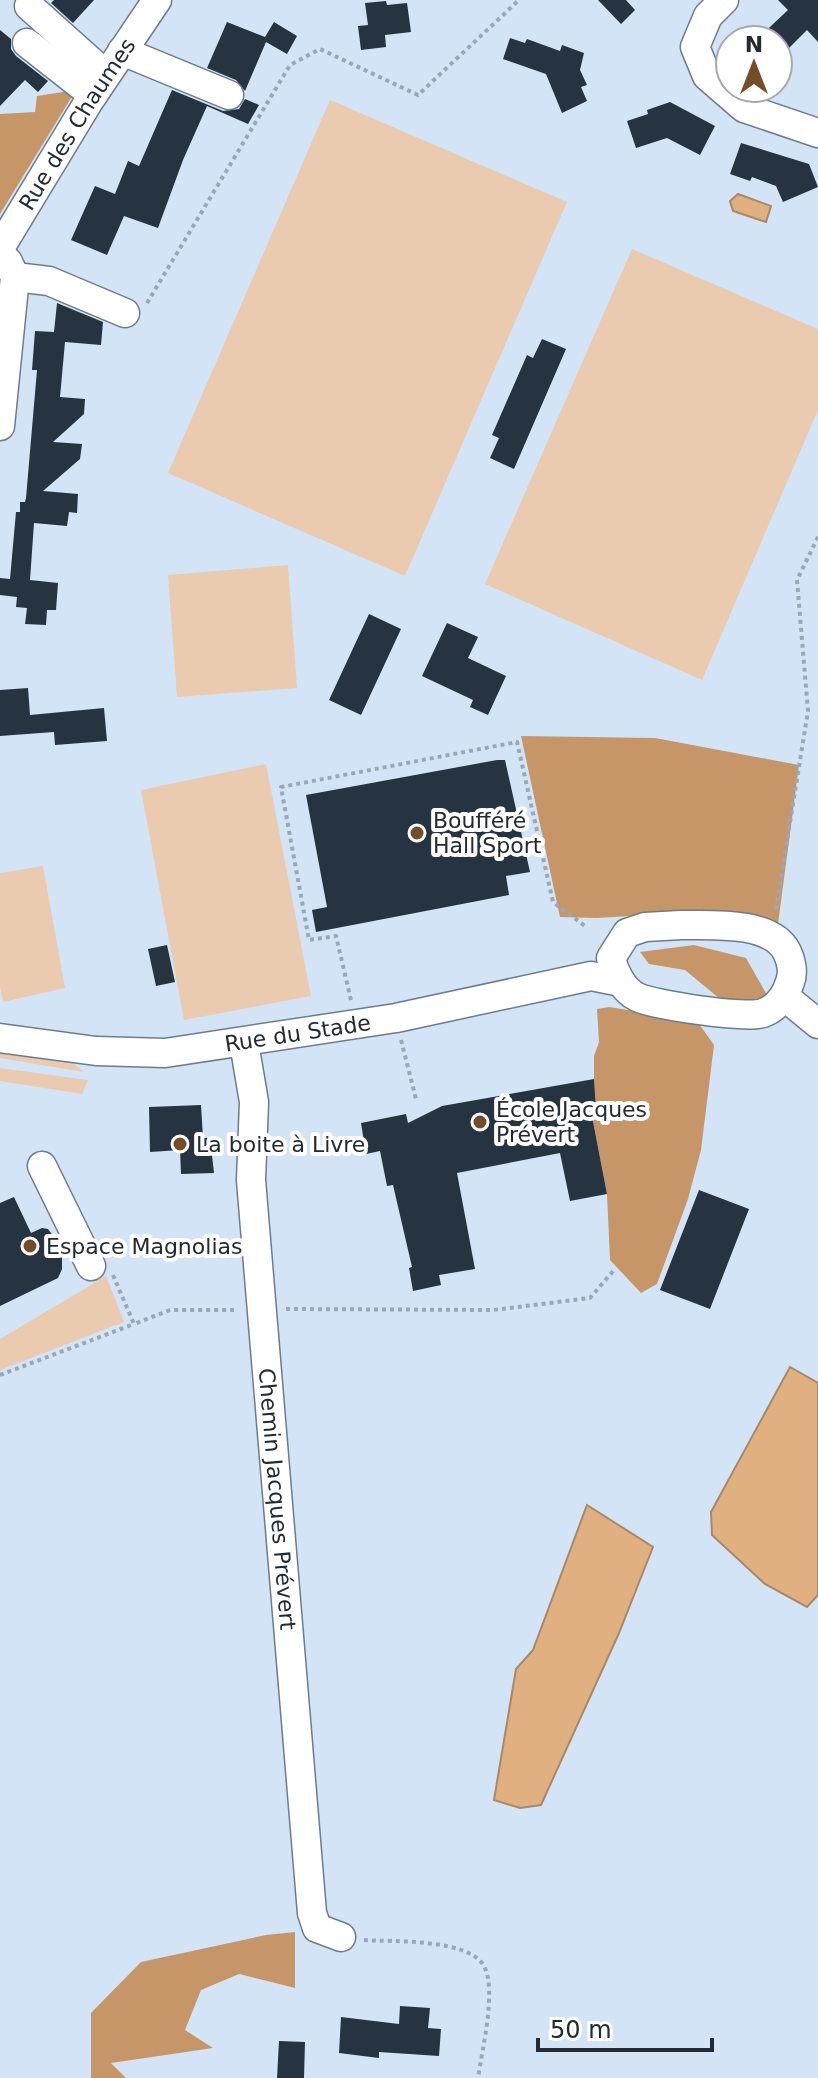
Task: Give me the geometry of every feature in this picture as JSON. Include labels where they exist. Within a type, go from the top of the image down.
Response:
[{"type":"street","name":"Rue des Chaumes","points":[[0,251],[99,85],[157,0]]},
{"type":"street","points":[[724,0],[708,16],[695,47],[707,76],[744,108],[818,133]]},
{"type":"street","points":[[29,6],[99,85]]},
{"type":"street","points":[[27,43],[99,85]]},
{"type":"street","points":[[122,51],[229,95]]},
{"type":"street","points":[[0,251],[15,277],[0,426]]},
{"type":"street","points":[[15,277],[49,281],[125,313]]},
{"type":"street","points":[[710,925],[770,933],[784,946],[791,960],[792,978],[784,996],[775,1006],[762,1013],[742,1015],[635,997],[608,972],[627,933],[645,927],[710,925]]},
{"type":"street","name":"Rue du Stade","points":[[0,1038],[96,1051],[165,1053],[396,1018],[608,972]]},
{"type":"street","points":[[784,996],[818,1024]]},
{"type":"street","name":"Chemin Jacques Prévert","points":[[244,1043],[254,1102],[251,1180],[312,1913],[317,1928],[341,1937]]},
{"type":"street","points":[[42,1166],[91,1266]]},
{"type":"path","points":[[125,313],[138,318],[290,65],[320,49],[418,95],[519,0]]},
{"type":"path","points":[[776,909],[808,711],[797,580],[818,537]]},
{"type":"path","points":[[352,1004],[336,936],[309,940],[281,787],[517,742],[553,902],[585,926]]},
{"type":"path","points":[[396,1018],[416,1099]]},
{"type":"path","points":[[91,1266],[109,1267],[134,1324]]},
{"type":"path","points":[[0,1375],[170,1310],[493,1310],[590,1298],[614,1270]]},
{"type":"path","points":[[341,1937],[461,1949],[477,1958],[484,1967],[489,2001],[478,2078]]},
{"type":"shaded area","points":[[76,90],[0,214],[0,114],[35,112],[37,96]]},
{"type":"shaded area","points":[[330,100],[567,202],[405,576],[168,473]]},
{"type":"shaded area","points":[[738,194],[771,206],[766,222],[733,211],[730,201]]},
{"type":"shaded area","points":[[632,249],[818,329],[818,410],[702,680],[485,584]]},
{"type":"shaded area","points":[[288,565],[297,688],[177,697],[168,575]]},
{"type":"shaded area","points":[[521,736],[655,738],[799,765],[778,924],[715,911],[597,918],[560,917]]},
{"type":"shaded area","points":[[266,764],[311,996],[184,1020],[141,790]]},
{"type":"shaded area","points":[[43,866],[65,988],[3,1002],[0,987],[0,873]]},
{"type":"shaded area","points":[[694,945],[746,958],[767,995],[748,1006],[720,999],[685,970],[649,964],[640,952]]},
{"type":"shaded area","points":[[609,1007],[697,1021],[714,1045],[701,1150],[688,1199],[657,1284],[641,1293],[610,1260],[607,1194],[591,1111],[596,1110],[594,1056],[599,1042],[597,1009]]},
{"type":"shaded area","points":[[0,1049],[73,1063],[84,1072],[0,1058]]},
{"type":"shaded area","points":[[0,1068],[88,1080],[82,1094],[0,1081]]},
{"type":"shaded area","points":[[106,1276],[124,1322],[0,1370],[0,1339]]},
{"type":"shaded area","points":[[790,1367],[818,1383],[818,1595],[807,1607],[765,1584],[712,1535],[711,1512]]},
{"type":"shaded area","points":[[587,1505],[653,1547],[619,1633],[541,1805],[520,1808],[494,1800],[516,1669],[533,1650]]},
{"type":"shaded area","points":[[295,1932],[295,1988],[239,1974],[201,1990],[185,2030],[213,2048],[111,2063],[126,2078],[91,2078],[91,2013],[141,1962],[266,1935]]},
{"type":"building","points":[[54,0],[94,0],[73,23],[51,3]]},
{"type":"building","points":[[598,0],[626,0],[635,10],[621,24]]},
{"type":"building","points":[[778,0],[818,0],[818,42],[807,30],[794,43],[794,24],[773,24],[788,10]]},
{"type":"building","points":[[386,1],[387,5],[407,3],[411,32],[385,35],[386,47],[361,50],[358,26],[368,25],[365,3]]},
{"type":"building","points":[[227,22],[265,37],[274,22],[297,36],[287,54],[266,42],[245,91],[236,80],[207,68]]},
{"type":"building","points":[[0,30],[11,39],[11,49],[16,56],[48,81],[38,92],[25,80],[0,106]]},
{"type":"building","points":[[510,38],[525,43],[527,39],[560,51],[562,45],[584,53],[580,70],[587,85],[581,87],[587,101],[562,113],[546,74],[503,59]]},
{"type":"building","points":[[172,90],[223,111],[239,109],[245,99],[259,105],[248,124],[207,106],[158,228],[124,216],[107,255],[71,240],[95,186],[115,194],[128,161],[139,166]]},
{"type":"building","points":[[670,102],[715,126],[700,155],[667,138],[636,148],[627,121]]},
{"type":"building","points":[[741,143],[809,164],[818,187],[783,202],[776,186],[752,177],[750,181],[730,174]]},
{"type":"building","points":[[57,303],[103,322],[101,345],[65,342],[60,397],[85,399],[84,414],[53,442],[82,444],[80,459],[43,491],[78,494],[77,513],[69,512],[67,526],[34,523],[30,580],[58,583],[56,610],[47,610],[46,625],[25,624],[27,608],[16,607],[17,597],[0,595],[0,578],[10,579],[16,512],[20,512],[20,502],[25,502],[26,498],[37,370],[32,370],[35,331],[54,332]]},
{"type":"building","points":[[542,339],[566,349],[514,469],[490,458],[499,438],[492,435],[527,355],[533,358]]},
{"type":"building","points":[[369,614],[401,629],[361,715],[329,700]]},
{"type":"building","points":[[447,623],[478,637],[468,658],[506,676],[488,715],[470,707],[473,700],[422,676]]},
{"type":"building","points":[[28,688],[30,715],[104,708],[107,741],[55,745],[54,732],[0,736],[0,690]]},
{"type":"building","name":"Boufféré Hall Sport","points":[[505,760],[530,872],[506,876],[509,895],[316,932],[312,910],[327,907],[306,795]]},
{"type":"building","points":[[167,945],[175,982],[156,986],[148,949]]},
{"type":"building","points":[[594,1079],[596,1110],[591,1111],[607,1194],[570,1201],[560,1153],[457,1173],[475,1269],[439,1275],[441,1285],[413,1291],[409,1268],[412,1267],[393,1185],[387,1186],[380,1151],[366,1154],[361,1123],[406,1114],[408,1123],[442,1106]]},
{"type":"building","name":"La boite à Livre","points":[[201,1105],[203,1138],[210,1138],[214,1173],[181,1174],[180,1150],[150,1152],[149,1107]]},
{"type":"building","points":[[699,1190],[749,1209],[710,1309],[660,1290]]},
{"type":"building","name":"Espace Magnolias","points":[[14,1197],[31,1233],[48,1229],[57,1241],[62,1251],[62,1269],[58,1278],[0,1306],[0,1203]]},
{"type":"building","points":[[400,2006],[430,2008],[428,2028],[441,2029],[439,2056],[379,2052],[379,2058],[339,2053],[341,2017],[399,2024]]},
{"type":"building","points":[[279,2041],[305,2042],[304,2078],[277,2078]]},
{"type":"place","name":"Boufféré Hall Sport","points":[[417,833]]},
{"type":"place","name":"École Jacques Prévert","points":[[480,1122]]},
{"type":"place","name":"La boite à Livre","points":[[180,1144]]},
{"type":"place","name":"Espace Magnolias","points":[[30,1246]]}]
